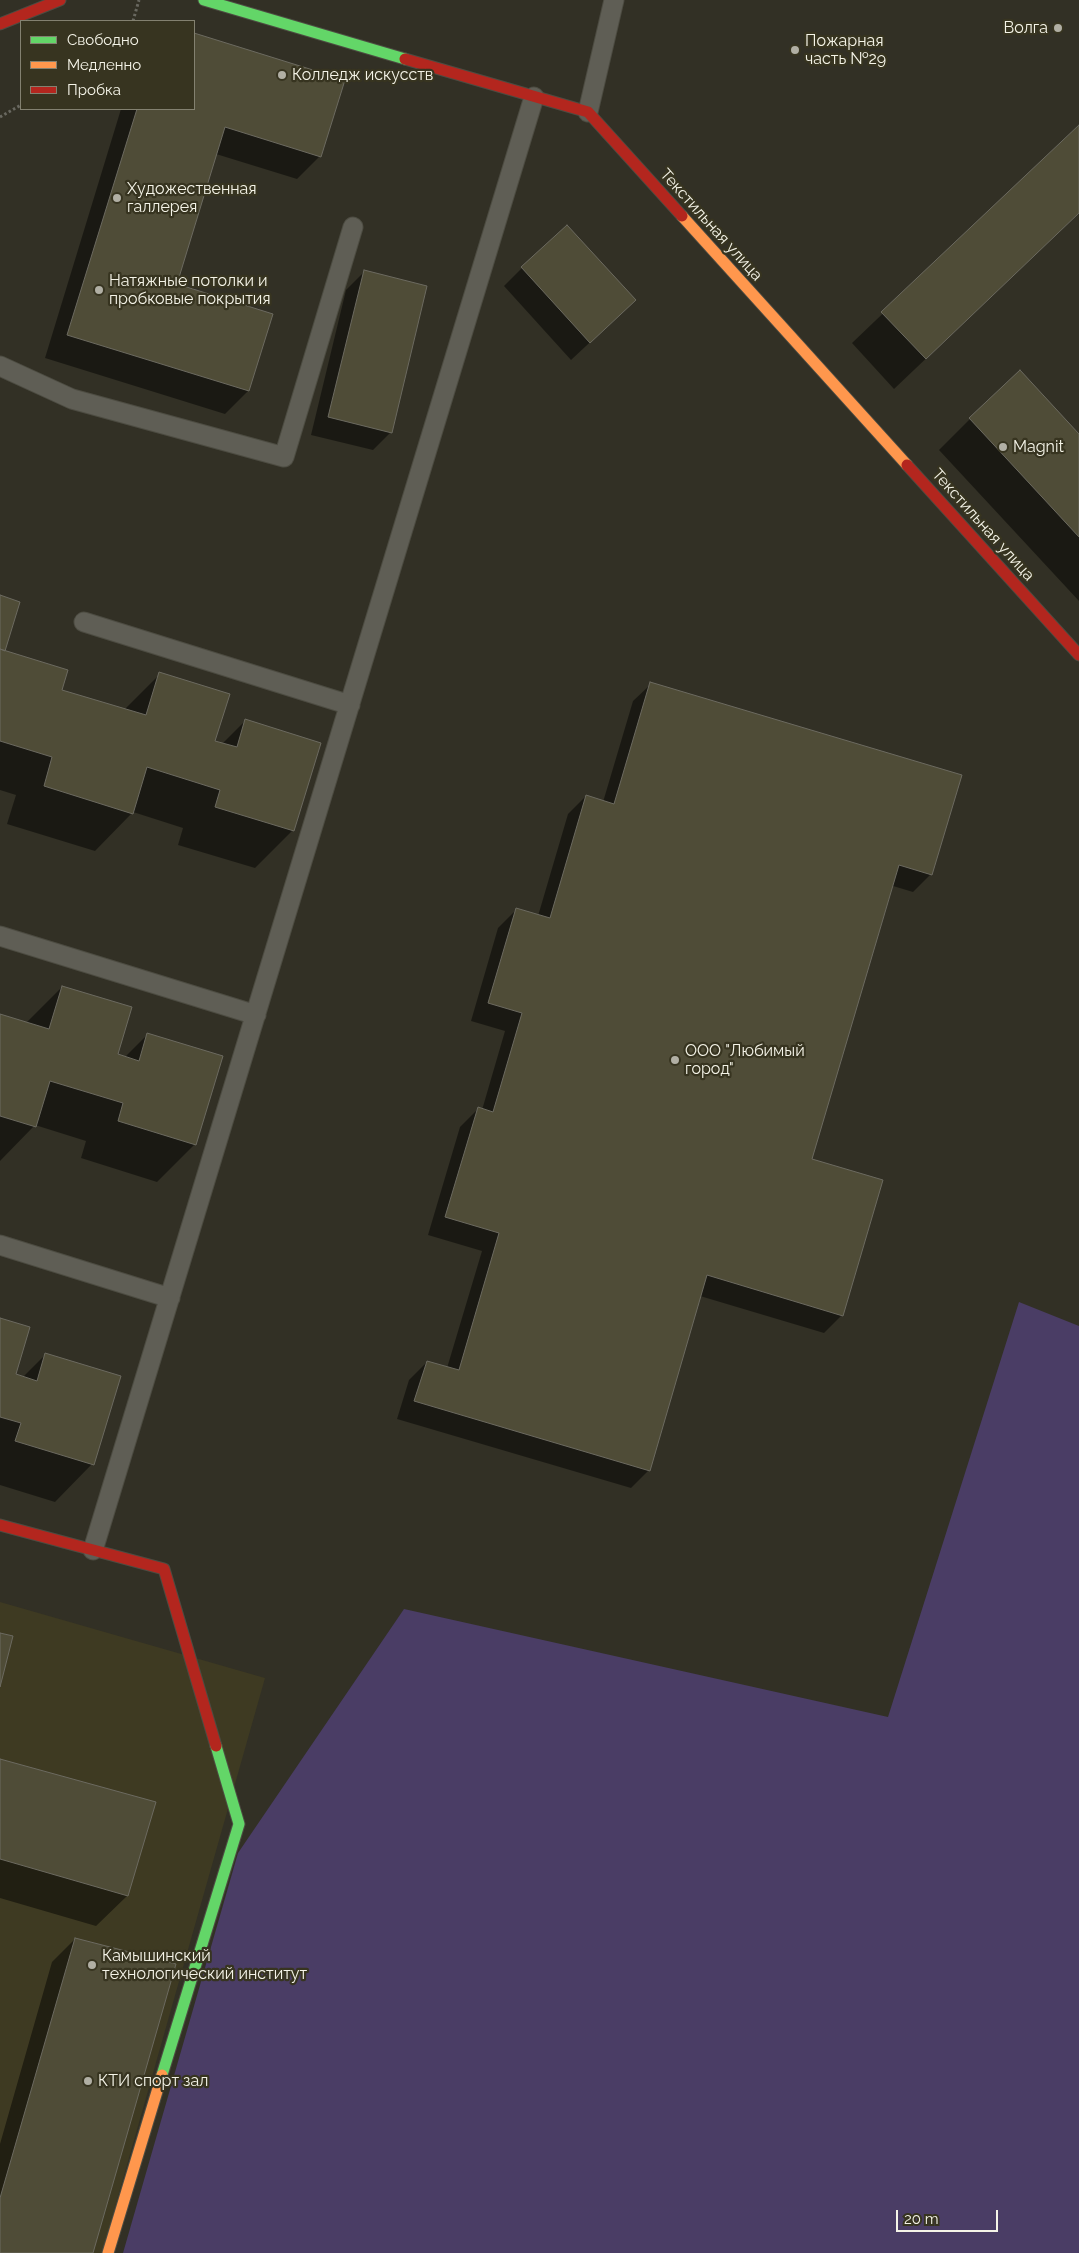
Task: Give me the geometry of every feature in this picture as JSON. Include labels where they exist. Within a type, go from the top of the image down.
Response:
[{"type":"main road","points":[[0,24],[60,0]]},
{"type":"main road","points":[[204,0],[588,112]]},
{"type":"main road","name":"Текстильная улица","points":[[588,112],[1079,655]]},
{"type":"main road","points":[[0,1525],[164,1569],[239,1824],[108,2253]]},
{"type":"lane","points":[[588,112],[614,0]]},
{"type":"lane","points":[[94,1550],[534,97]]},
{"type":"lane","points":[[0,366],[72,399],[284,458],[353,227]]},
{"type":"lane","points":[[84,622],[350,705]]},
{"type":"lane","points":[[0,936],[256,1015]]},
{"type":"lane","points":[[0,1245],[170,1298]]},
{"type":"path","points":[[133,20],[139,0]]},
{"type":"path","points":[[0,117],[20,106]]},
{"type":"shaded area","points":[[1019,1302],[1079,1326],[1079,2253],[123,2253],[238,1853],[404,1609],[888,1717]]},
{"type":"shaded area","name":"Камышинский технологический институт","points":[[0,1602],[265,1678],[102,2253],[0,2253]]},
{"type":"building","points":[[195,33],[345,80],[321,157],[225,127],[177,284],[273,314],[249,391],[67,335],[137,110],[195,110]]},
{"type":"building","points":[[1079,125],[1079,213],[926,359],[881,312]]},
{"type":"building","points":[[567,225],[636,300],[590,343],[521,267]]},
{"type":"building","points":[[364,270],[427,286],[392,433],[328,417]]},
{"type":"building","points":[[1020,370],[1079,434],[1079,537],[969,418]]},
{"type":"building","points":[[0,595],[20,602],[5,651],[0,649]]},
{"type":"building","points":[[0,649],[68,670],[62,690],[146,715],[159,672],[230,694],[215,741],[237,747],[245,719],[321,743],[294,831],[215,807],[220,790],[147,767],[133,814],[44,786],[52,757],[0,741]]},
{"type":"building","name":"ООО \"Любимый город\"","points":[[650,682],[962,775],[932,875],[899,865],[812,1159],[883,1180],[843,1316],[707,1275],[650,1471],[414,1401],[427,1361],[459,1370],[499,1233],[445,1217],[478,1107],[493,1112],[522,1013],[488,1003],[516,908],[550,918],[586,795],[614,804]]},
{"type":"building","points":[[62,986],[132,1007],[118,1054],[139,1061],[147,1033],[223,1056],[196,1145],[118,1121],[123,1103],[50,1081],[36,1127],[0,1116],[0,1014],[49,1029]]},
{"type":"building","points":[[0,1318],[30,1327],[16,1374],[37,1381],[45,1353],[121,1376],[94,1465],[15,1441],[21,1423],[0,1417]]},
{"type":"building","points":[[0,1633],[13,1636],[0,1687]]},
{"type":"building","points":[[0,1759],[156,1802],[128,1896],[0,1859]]},
{"type":"building","name":"КТИ спорт зал","points":[[75,1938],[176,1964],[93,2253],[0,2253],[0,2198]]},
{"type":"traffic: fast","points":[[204,0],[405,59]]},
{"type":"traffic: fast","points":[[162,2075],[239,1824],[216,1746]]},
{"type":"traffic: slow","points":[[682,216],[907,465]]},
{"type":"traffic: slow","points":[[108,2253],[162,2075]]},
{"type":"traffic: jam","points":[[0,24],[60,0]]},
{"type":"traffic: jam","points":[[405,59],[588,112],[682,216]]},
{"type":"traffic: jam","points":[[907,465],[1079,655]]},
{"type":"traffic: jam","points":[[0,1525],[164,1569],[216,1746]]},
{"type":"place","name":"Волга","points":[[1058,28]]},
{"type":"place","name":"Пожарная часть №29","points":[[795,50]]},
{"type":"place","name":"Колледж искусств","points":[[282,75]]},
{"type":"place","name":"Художественная галлерея","points":[[117,198]]},
{"type":"place","name":"Натяжные потолки и пробковые покрытия","points":[[99,290]]},
{"type":"place","name":"Magnit","points":[[1003,447]]},
{"type":"place","name":"ООО \"Любимый город\"","points":[[675,1060]]},
{"type":"place","name":"Камышинский технологический институт","points":[[92,1965]]},
{"type":"place","name":"КТИ спорт зал","points":[[88,2081]]}]
